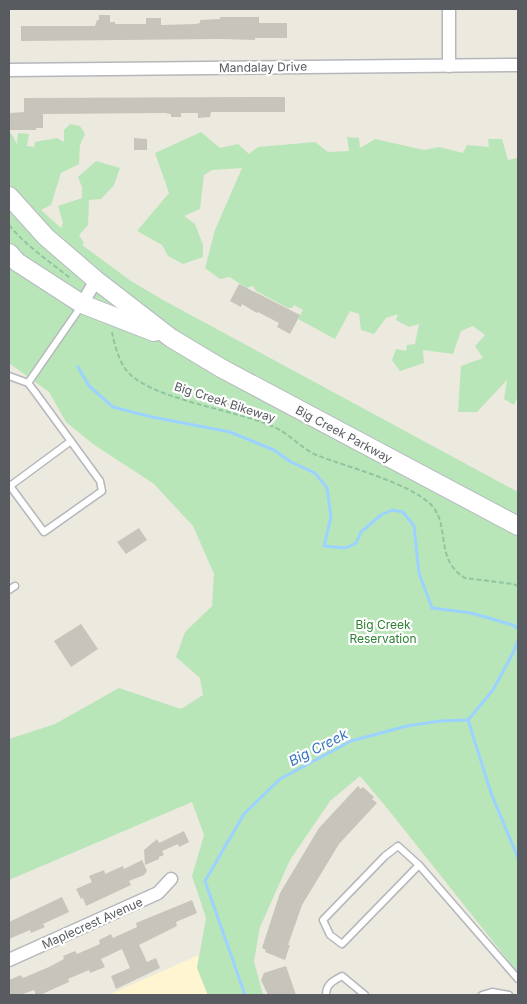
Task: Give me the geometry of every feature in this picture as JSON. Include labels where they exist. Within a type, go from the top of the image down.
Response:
[{"type":"street","points":[[449,9],[449,66]]},
{"type":"street","name":"Mandalay Drive","points":[[9,70],[518,65]]},
{"type":"street","name":"Big Creek Parkway","points":[[9,196],[46,237],[96,280],[171,338],[221,368],[518,526]]},
{"type":"street","name":"Big Creek Parkway","points":[[9,253],[17,262],[82,304],[171,338]]},
{"type":"street","points":[[82,304],[96,280]]},
{"type":"street","name":"Maplecrest Avenue","points":[[9,960],[158,893],[171,879]]},
{"type":"lane","points":[[28,383],[82,304]]},
{"type":"lane","points":[[9,376],[28,383],[71,441],[100,481],[102,491],[44,532],[10,486],[71,441]]},
{"type":"lane","points":[[9,590],[16,586]]},
{"type":"lane","points":[[419,866],[342,944],[330,936],[323,920],[385,856],[398,846],[419,866],[518,979]]},
{"type":"lane","points":[[326,995],[330,982],[342,976],[365,995]]},
{"type":"lane","points":[[482,995],[492,992],[509,995]]},
{"type":"path","points":[[9,224],[17,235],[72,279]]},
{"type":"path","name":"Big Creek Bikeway","points":[[111,326],[124,368],[139,382],[207,407],[278,429],[305,450],[373,475],[412,492],[433,507],[439,520],[446,555],[458,574],[465,578],[518,586]]},
{"type":"shaded area","points":[[199,955],[197,968],[208,995],[108,995]]},
{"type":"green space","name":"Big Creek Reservation","points":[[70,124],[80,126],[85,134],[80,145],[79,164],[61,173],[51,205],[41,210],[61,228],[63,223],[58,206],[82,198],[82,187],[78,177],[96,161],[120,168],[114,185],[101,199],[89,200],[88,225],[79,235],[84,243],[82,245],[131,281],[163,300],[518,492],[518,973],[360,776],[330,801],[290,860],[260,927],[254,961],[263,995],[208,995],[197,968],[206,918],[192,876],[204,835],[192,802],[9,880],[9,739],[55,724],[119,688],[181,709],[203,695],[200,678],[176,657],[185,632],[212,606],[214,574],[193,526],[154,484],[93,444],[66,422],[49,392],[9,363],[9,133],[11,133],[17,144],[18,133],[29,134],[27,146],[34,147],[35,142],[57,138],[64,142],[64,130]]},
{"type":"green space","points":[[201,132],[220,148],[238,144],[249,154],[258,147],[315,142],[328,152],[349,151],[347,137],[359,138],[360,148],[375,139],[424,150],[439,147],[463,153],[467,145],[489,147],[488,139],[502,139],[508,160],[518,156],[518,396],[514,405],[504,399],[507,380],[477,412],[458,412],[461,366],[483,358],[475,346],[485,335],[473,326],[461,331],[453,354],[423,350],[424,363],[400,371],[392,360],[396,349],[406,351],[407,345],[415,344],[419,324],[409,327],[396,320],[398,314],[386,318],[374,334],[361,330],[359,314],[350,311],[335,339],[298,319],[303,310],[294,305],[292,308],[288,308],[256,291],[253,286],[246,288],[230,277],[220,279],[205,268],[215,230],[242,168],[212,170],[204,175],[200,209],[184,216],[195,224],[203,245],[203,257],[183,264],[168,256],[162,245],[137,231],[169,193],[155,153]]},
{"type":"building","points":[[99,15],[110,15],[110,22],[115,22],[115,24],[146,24],[146,18],[161,18],[161,25],[196,24],[200,23],[200,20],[220,19],[220,17],[259,17],[259,23],[287,23],[287,38],[255,38],[255,40],[21,41],[21,26],[95,26],[97,20],[99,20]]},
{"type":"building","points":[[285,97],[285,112],[211,112],[210,117],[198,118],[198,113],[181,113],[181,117],[171,117],[171,114],[165,113],[43,114],[43,128],[36,128],[36,130],[10,130],[10,113],[24,112],[24,98]]},
{"type":"building","points":[[134,138],[147,139],[147,150],[134,150]]},
{"type":"building","points":[[239,284],[300,315],[290,334],[277,327],[279,323],[242,304],[241,307],[230,301]]},
{"type":"building","points":[[139,528],[147,540],[126,554],[117,542]]},
{"type":"building","points":[[81,624],[98,649],[71,667],[54,641]]},
{"type":"building","points":[[358,786],[361,789],[363,787],[374,797],[372,799],[377,803],[339,844],[302,905],[288,945],[290,945],[285,960],[265,952],[266,950],[262,948],[280,893],[319,828]]},
{"type":"building","points":[[184,831],[189,842],[179,847],[178,844],[162,851],[164,855],[145,865],[144,850],[157,839],[159,843]]},
{"type":"building","points":[[142,860],[147,871],[144,875],[129,881],[131,885],[86,906],[76,889],[92,882],[89,876],[104,870],[105,874],[123,866],[124,869]]},
{"type":"building","points":[[62,897],[69,912],[43,924],[45,927],[31,933],[30,930],[9,939],[9,922]]},
{"type":"building","points":[[192,900],[197,913],[176,922],[177,926],[139,945],[147,962],[156,958],[160,968],[116,989],[111,976],[130,968],[122,949],[101,959],[105,967],[90,973],[89,970],[68,979],[69,982],[40,995],[36,995],[34,990],[20,995],[9,995],[9,980],[21,975],[23,978],[49,967],[64,959],[63,956],[75,951],[77,954],[100,944],[99,940],[111,934],[113,938],[137,927],[136,923]]},
{"type":"building","points":[[286,966],[296,995],[268,995],[261,980],[264,973]]},
{"type":"waterway","points":[[78,367],[89,386],[113,407],[152,417],[230,432],[274,450],[291,462],[315,473],[327,488],[331,517],[324,546],[346,548],[356,543],[361,532],[381,515],[392,510],[403,512],[414,526],[419,573],[432,608],[471,613],[513,625],[518,629]]},
{"type":"waterway","points":[[468,720],[493,690],[518,640]]},
{"type":"waterway","name":"Big Creek","points":[[245,995],[205,881],[244,814],[280,779],[351,741],[407,726],[440,721],[468,720],[491,793],[518,858]]}]
